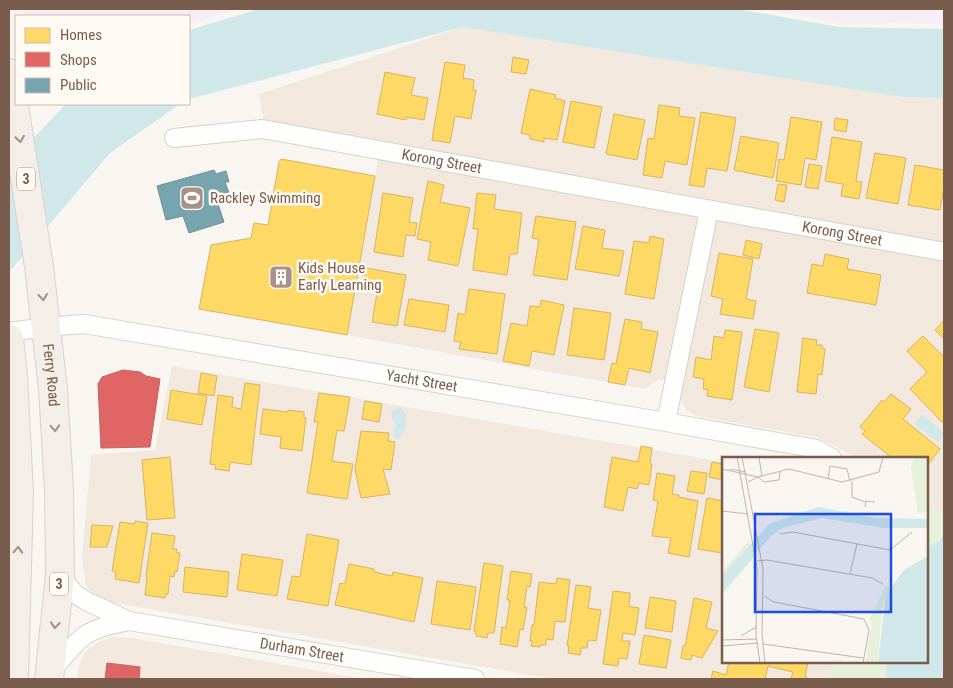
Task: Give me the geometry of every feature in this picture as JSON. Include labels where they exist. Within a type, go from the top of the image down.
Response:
[{"type":"main road","name":"Ferry Road","points":[[11,82],[39,267],[53,390],[58,479],[60,575],[49,677]]},
{"type":"main road","points":[[9,338],[14,377],[19,493],[14,679]]},
{"type":"street","name":"Korong Street","points":[[174,138],[262,129],[940,252],[944,251]]},
{"type":"street","points":[[666,422],[709,210]]},
{"type":"street","name":"Yacht Street","points":[[9,332],[84,324],[666,422],[817,449],[830,457]]},
{"type":"street","name":"Durham Street","points":[[60,575],[75,594],[129,621],[475,679]]},
{"type":"street","name":"Durham Street","points":[[49,677],[86,634],[97,629],[129,621]]},
{"type":"shaded area","points":[[22,9],[239,9],[190,24],[190,15],[24,15]]},
{"type":"shaded area","points":[[764,9],[944,9],[944,24],[840,23]]},
{"type":"shaded area","points":[[463,27],[902,97],[944,98],[944,515],[928,505],[928,457],[853,457],[816,437],[697,416],[687,411],[682,403],[680,396],[681,383],[659,379],[645,389],[347,335],[381,143],[264,123],[259,94]]},
{"type":"shaded area","points":[[172,366],[722,462],[722,663],[835,663],[827,679],[553,679],[104,601],[94,596],[87,587],[82,559],[91,455],[155,450]]},
{"type":"shaded area","points":[[113,637],[132,638],[365,679],[77,679],[79,664],[85,652],[101,641]]},
{"type":"green space","points":[[928,505],[944,515],[944,534],[939,541],[928,546]]},
{"type":"green space","points":[[835,663],[887,663],[885,679],[827,679]]},
{"type":"water","points":[[259,9],[738,9],[839,27],[944,29],[944,98],[902,97],[463,27],[190,99],[190,30]]},
{"type":"water","points":[[65,105],[179,105],[110,153],[9,272],[9,164]]},
{"type":"water","points":[[401,408],[407,419],[404,431],[399,439],[394,436],[396,425],[391,413],[395,409]]},
{"type":"water","points":[[922,414],[944,433],[938,442],[915,424]]},
{"type":"water","points":[[944,534],[944,679],[885,679],[887,663],[928,663],[928,546],[939,541]]},
{"type":"building: Homes","points":[[513,57],[529,60],[526,74],[511,72]]},
{"type":"building: Homes","points":[[445,62],[465,65],[463,78],[474,80],[473,90],[476,90],[471,119],[455,116],[450,143],[432,140]]},
{"type":"building: Homes","points":[[385,72],[415,78],[411,95],[428,98],[424,120],[407,117],[406,120],[377,114]]},
{"type":"building: Homes","points":[[530,89],[556,95],[555,98],[565,101],[557,140],[544,138],[544,142],[530,139],[530,135],[521,133]]},
{"type":"building: Homes","points":[[571,101],[602,107],[594,148],[563,142]]},
{"type":"building: Homes","points":[[659,105],[680,108],[679,116],[695,118],[687,165],[665,161],[662,178],[643,175],[648,138],[654,139]]},
{"type":"building: Homes","points":[[701,112],[736,118],[727,171],[707,168],[704,187],[689,185]]},
{"type":"building: Homes","points":[[614,114],[645,120],[637,160],[606,154]]},
{"type":"building: Homes","points":[[791,117],[822,122],[816,160],[805,158],[801,185],[776,181],[779,159],[784,160]]},
{"type":"building: Homes","points":[[835,118],[848,120],[846,132],[834,130]]},
{"type":"building: Homes","points":[[741,136],[779,143],[773,178],[734,170]]},
{"type":"building: Homes","points":[[832,137],[862,142],[856,181],[862,182],[859,199],[841,196],[843,184],[825,181]]},
{"type":"building: Homes","points":[[875,153],[906,158],[898,204],[866,198]]},
{"type":"building: Homes","name":"Kids House Early Learning","points":[[281,159],[375,176],[347,335],[199,309],[211,245],[251,238],[254,223],[268,225]]},
{"type":"building: Homes","points":[[809,164],[822,166],[818,189],[805,187]]},
{"type":"building: Homes","points":[[915,165],[944,170],[944,188],[940,210],[908,205]]},
{"type":"building: Homes","points":[[428,181],[444,185],[440,202],[470,208],[458,266],[428,260],[431,242],[417,239]]},
{"type":"building: Homes","points":[[778,184],[787,185],[784,202],[775,200]]},
{"type":"building: Homes","points":[[383,193],[413,198],[409,222],[417,223],[415,236],[406,235],[403,257],[374,252]]},
{"type":"building: Homes","points":[[477,193],[496,195],[494,209],[522,213],[517,254],[510,254],[507,275],[473,270],[478,229],[473,229]]},
{"type":"building: Homes","points":[[536,216],[576,222],[567,280],[533,275],[539,239],[532,238]]},
{"type":"building: Homes","points":[[583,226],[605,230],[602,248],[624,251],[619,276],[575,269]]},
{"type":"building: Homes","points":[[650,236],[664,239],[654,299],[625,294],[634,241],[649,243]]},
{"type":"building: Homes","points":[[746,240],[762,244],[759,259],[743,255]]},
{"type":"building: Homes","points":[[719,253],[753,259],[746,299],[756,301],[753,319],[720,314],[723,299],[711,296]]},
{"type":"building: Homes","points":[[825,254],[849,259],[847,269],[881,275],[876,305],[807,293],[812,264],[823,266]]},
{"type":"building: Homes","points":[[366,268],[406,275],[397,326],[372,322],[378,287],[363,284]]},
{"type":"building: Homes","points":[[469,289],[505,294],[497,354],[459,349],[461,342],[454,341],[458,313],[465,315]]},
{"type":"building: Homes","points":[[409,299],[449,305],[445,332],[404,325]]},
{"type":"building: Homes","points":[[541,300],[564,305],[554,355],[532,351],[529,366],[503,361],[511,323],[527,326],[530,306],[540,307]]},
{"type":"building: Homes","points":[[574,308],[611,313],[604,360],[567,355]]},
{"type":"building: Homes","points":[[625,319],[642,322],[641,329],[658,332],[650,373],[629,368],[625,385],[608,382],[612,363],[616,364]]},
{"type":"building: Homes","points":[[944,320],[944,339],[935,330]]},
{"type":"building: Homes","points":[[755,329],[779,333],[769,392],[744,387]]},
{"type":"building: Homes","points":[[725,330],[742,332],[732,400],[707,396],[708,390],[703,389],[704,379],[693,377],[696,357],[711,360],[714,336],[724,338]]},
{"type":"building: Homes","points":[[923,336],[944,357],[944,424],[910,389],[927,372],[907,351]]},
{"type":"building: Homes","points":[[803,338],[817,340],[816,345],[822,345],[822,348],[825,349],[822,375],[818,374],[816,394],[797,392]]},
{"type":"building: Homes","points":[[201,373],[217,376],[214,396],[198,393]]},
{"type":"building: Homes","points":[[245,383],[260,385],[251,465],[230,462],[229,471],[215,469],[216,465],[210,464],[218,395],[233,397],[232,407],[241,409]]},
{"type":"building: Homes","points":[[171,390],[207,396],[202,425],[167,419]]},
{"type":"building: Homes","points":[[319,393],[350,397],[344,431],[337,430],[332,461],[353,464],[347,499],[307,493],[318,422],[314,422]]},
{"type":"building: Homes","points":[[891,394],[911,409],[903,419],[940,449],[928,465],[928,457],[891,457],[862,434],[865,431],[860,427],[882,400],[884,402]]},
{"type":"building: Homes","points":[[365,401],[382,404],[379,422],[362,419]]},
{"type":"building: Homes","points":[[263,409],[304,412],[304,418],[306,418],[302,451],[280,448],[281,437],[260,434]]},
{"type":"building: Homes","points":[[361,431],[389,433],[388,441],[395,442],[391,470],[383,469],[390,494],[361,498],[355,469]]},
{"type":"building: Homes","points":[[641,446],[652,448],[649,485],[639,483],[637,489],[628,487],[623,511],[604,507],[612,457],[638,462]]},
{"type":"building: Homes","points":[[170,457],[175,518],[147,520],[142,460]]},
{"type":"building: Homes","points":[[712,462],[722,464],[722,480],[709,477]]},
{"type":"building: Homes","points":[[691,471],[707,473],[704,494],[687,491]]},
{"type":"building: Homes","points":[[657,473],[675,476],[672,494],[698,501],[689,557],[668,553],[671,538],[652,536],[658,501],[653,500]]},
{"type":"building: Homes","points":[[707,498],[722,501],[722,553],[698,549]]},
{"type":"building: Homes","points":[[135,521],[148,523],[139,583],[115,579],[116,572],[112,571],[120,522],[135,524]]},
{"type":"building: Homes","points":[[92,525],[113,526],[107,547],[90,547]]},
{"type":"building: Homes","points":[[152,533],[175,536],[173,549],[177,549],[176,552],[180,553],[177,572],[175,571],[174,577],[170,576],[168,594],[166,594],[165,598],[145,595]]},
{"type":"building: Homes","points":[[307,534],[339,540],[328,606],[287,599],[292,576],[300,577]]},
{"type":"building: Homes","points":[[242,554],[283,560],[277,596],[237,590]]},
{"type":"building: Homes","points":[[484,563],[503,566],[494,633],[488,633],[487,638],[476,636],[476,631],[474,631]]},
{"type":"building: Homes","points":[[349,564],[374,569],[374,572],[392,576],[393,572],[423,578],[414,622],[335,605],[340,583],[345,584]]},
{"type":"building: Homes","points":[[185,567],[229,572],[227,597],[183,592]]},
{"type":"building: Homes","points":[[511,571],[532,574],[530,587],[527,586],[524,607],[527,607],[523,630],[520,629],[517,647],[500,644],[502,627],[506,628],[510,600],[507,600]]},
{"type":"building: Homes","points":[[557,578],[570,580],[565,622],[555,621],[553,640],[546,639],[546,645],[540,645],[540,647],[531,646],[532,625],[534,625],[539,582],[556,584]]},
{"type":"building: Homes","points":[[437,581],[476,587],[470,630],[431,624]]},
{"type":"building: Homes","points":[[576,585],[591,587],[588,608],[601,610],[596,641],[588,640],[587,648],[581,648],[580,655],[568,653],[569,646],[567,646]]},
{"type":"building: Homes","points":[[613,591],[630,593],[629,606],[639,608],[635,635],[623,633],[622,641],[630,641],[627,659],[619,658],[618,666],[603,664]]},
{"type":"building: Homes","points":[[650,597],[676,601],[672,632],[645,628]]},
{"type":"building: Homes","points":[[694,598],[712,602],[706,628],[718,631],[702,658],[692,655],[691,660],[681,658]]},
{"type":"building: Homes","points":[[644,635],[671,640],[666,668],[639,664]]},
{"type":"building: Homes","points":[[729,663],[808,663],[806,679],[791,679],[793,672],[768,666],[765,679],[711,679],[713,671],[726,675]]},
{"type":"building: Shops","points":[[123,370],[140,372],[146,376],[160,379],[150,447],[101,448],[98,384],[102,377]]},
{"type":"building: Shops","points":[[107,663],[140,667],[139,679],[105,679]]},
{"type":"building: Public","name":"Rackley Swimming","points":[[214,170],[216,174],[226,171],[229,182],[225,182],[229,193],[222,193],[225,202],[218,204],[224,222],[189,233],[183,216],[166,220],[157,186]]},
{"type":"place","name":"Rackley Swimming","points":[[192,198]]},
{"type":"place","name":"Kids House Early Learning","points":[[281,277]]}]
